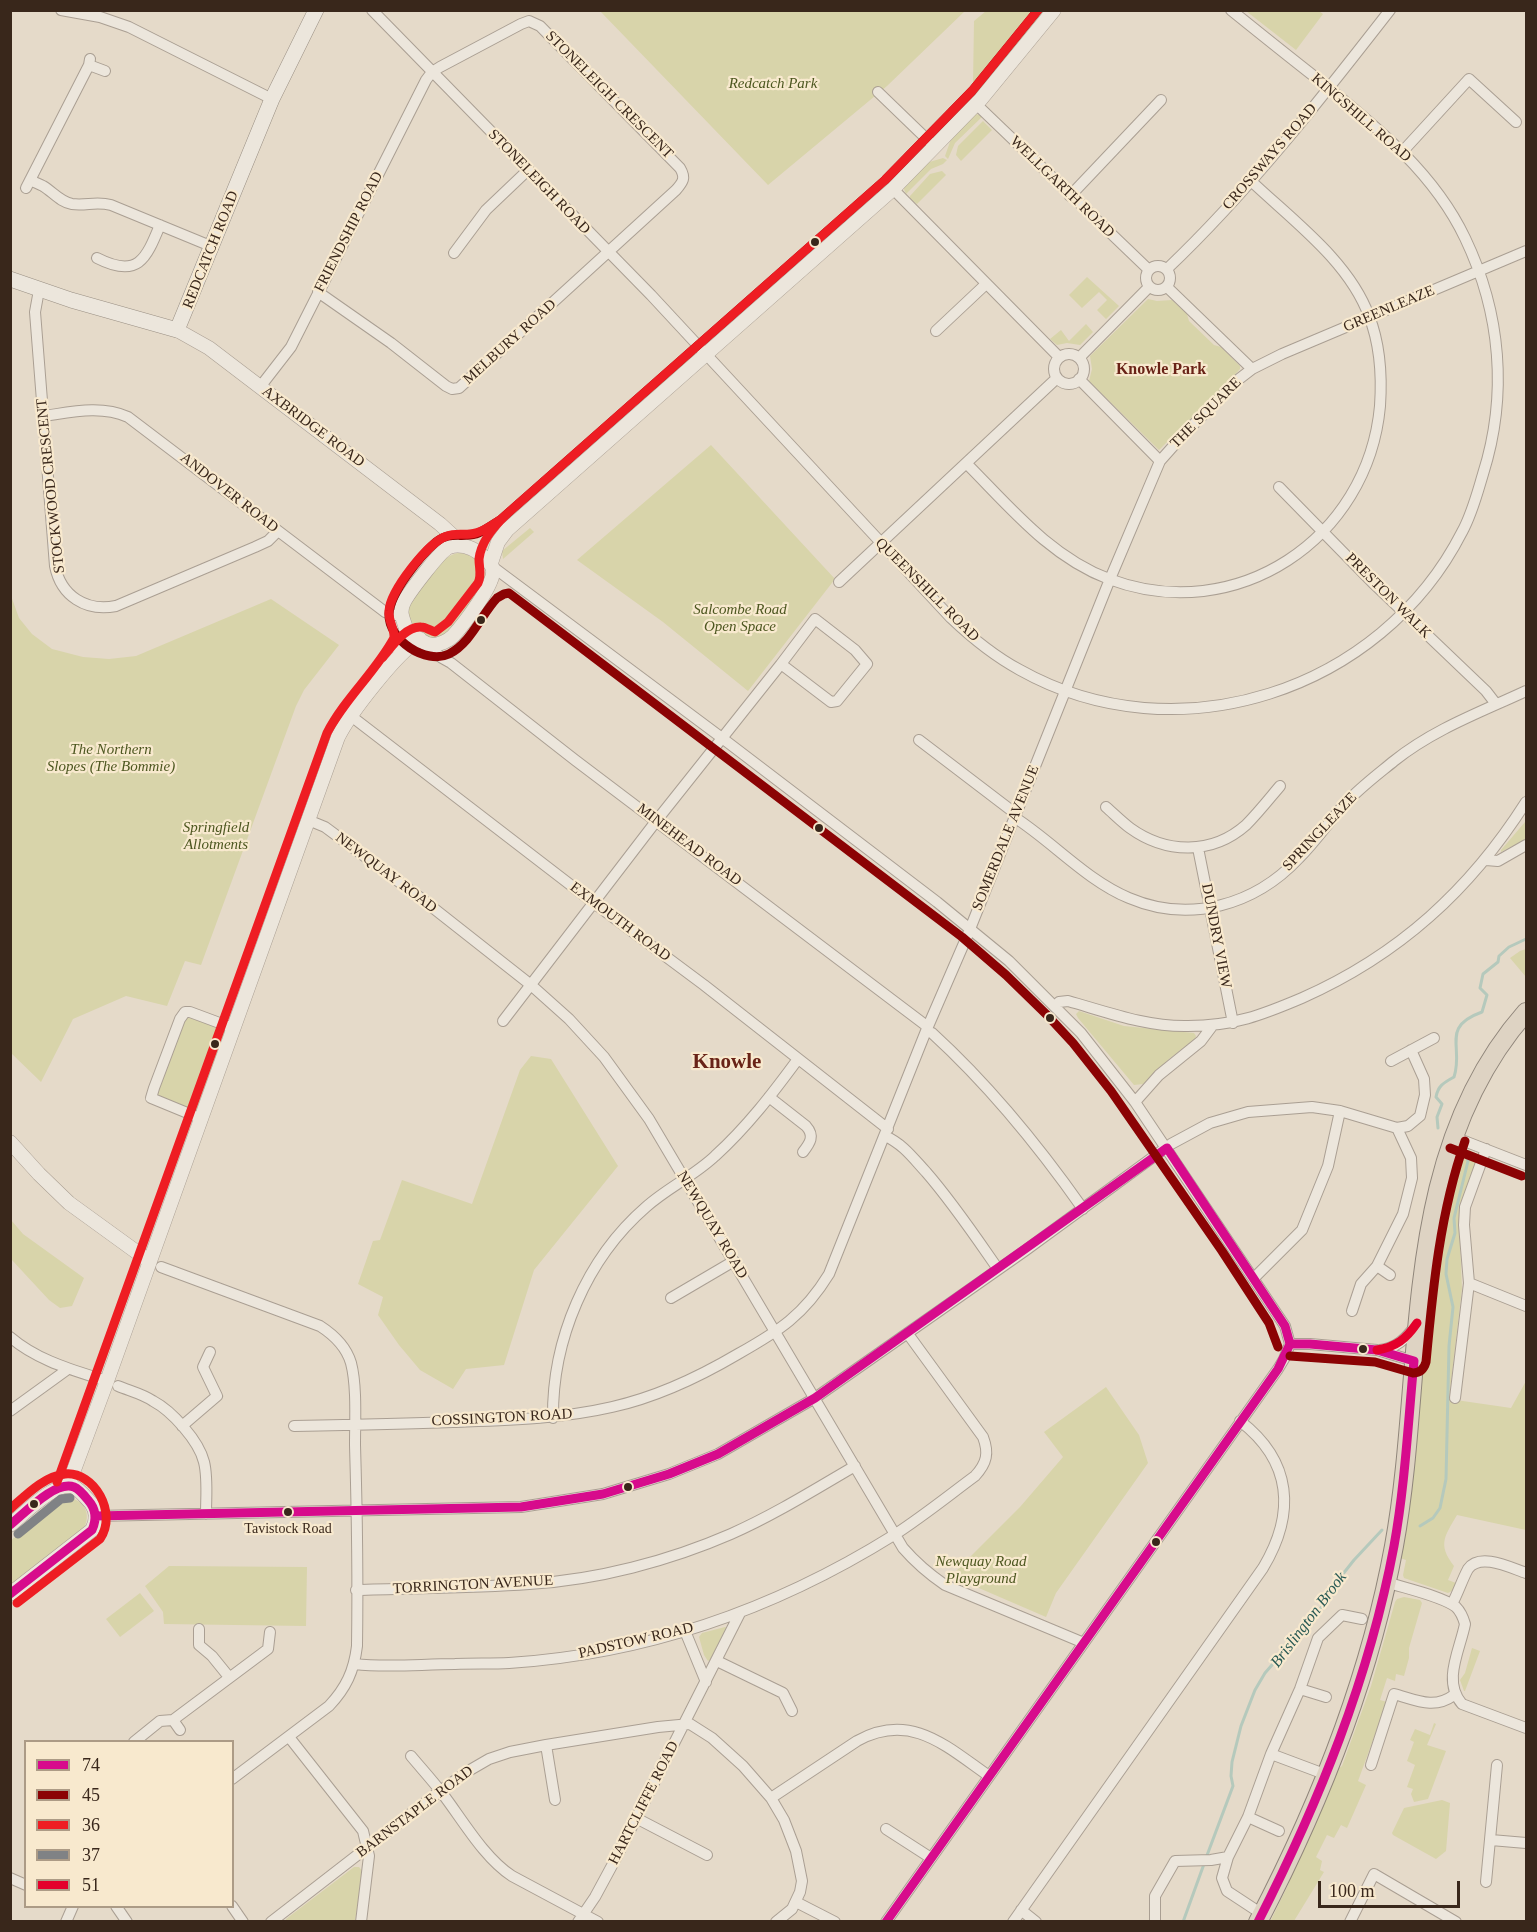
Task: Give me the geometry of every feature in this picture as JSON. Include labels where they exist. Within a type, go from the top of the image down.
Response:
[{"type":"highway","points":[[1260,1918],[1327,1774],[1355,1701],[1386,1582],[1403,1481],[1417,1323],[1431,1219],[1440,1182],[1464,1110],[1480,1077],[1497,1049],[1527,1012]]},
{"type":"main road","name":"REDCATCH ROAD","points":[[177,330],[272,99],[316,10]]},
{"type":"main road","points":[[10,279],[39,290],[177,330]]},
{"type":"street","points":[[61,10],[101,14],[272,99]]},
{"type":"street","name":"STONELEIGH ROAD","points":[[372,10],[651,295],[705,354]]},
{"type":"street","points":[[451,663],[446,658],[447,644],[488,589],[494,574],[492,565],[498,542],[507,531],[893,189],[976,104],[1054,10]]},
{"type":"street","name":"KINGSHILL ROAD","points":[[1231,10],[1329,88],[1403,151],[1423,174],[1452,215],[1465,237],[1479,272],[1491,316],[1498,363],[1498,400],[1490,452],[1472,510],[1462,533],[1437,572],[1404,613]]},
{"type":"street","name":"CROSSWAYS ROAD","points":[[1167,269],[1250,180],[1329,88],[1389,10]]},
{"type":"street","name":"STONELEIGH CRESCENT","points":[[432,72],[521,24],[529,21],[536,22],[628,114],[680,168],[684,178],[676,190],[609,253]]},
{"type":"street","points":[[105,71],[90,62],[28,184],[43,186],[60,200],[68,203],[100,202],[213,247]]},
{"type":"street","name":"FRIENDSHIP ROAD","points":[[260,387],[291,347],[432,72]]},
{"type":"street","points":[[1403,151],[1469,79],[1516,122]]},
{"type":"street","points":[[878,92],[935,147]]},
{"type":"street","points":[[1070,196],[1161,100]]},
{"type":"street","name":"WELLGARTH ROAD","points":[[976,104],[1149,270]]},
{"type":"street","points":[[454,253],[486,210],[528,170]]},
{"type":"street","points":[[966,463],[1059,553],[1110,579],[1147,589],[1174,592],[1201,591],[1255,578],[1297,554],[1324,532],[1337,517],[1362,477],[1370,457],[1377,427],[1381,393],[1380,363],[1370,317],[1359,294],[1343,270],[1250,180]]},
{"type":"street","points":[[893,189],[1059,357]]},
{"type":"street","points":[[97,258],[123,267],[144,260],[160,225]]},
{"type":"street","name":"GREENLEAZE","points":[[1252,369],[1527,251]]},
{"type":"street","name":"MELBURY ROAD","points":[[318,292],[452,389],[459,388],[609,253]]},
{"type":"street","points":[[1156,266],[1167,269],[1170,276],[1167,287],[1158,290],[1149,287],[1146,280],[1149,270],[1156,266]]},
{"type":"street","points":[[936,331],[986,284]]},
{"type":"street","points":[[1079,358],[1149,287]]},
{"type":"street","name":"THE SQUARE","points":[[1079,380],[1160,461],[1239,379],[1252,369],[1167,287]]},
{"type":"street","name":"STOCKWOOD CRESCENT","points":[[39,290],[35,312],[56,572],[66,591],[78,602],[99,608],[116,606],[268,541],[278,531]]},
{"type":"street","name":"AXBRIDGE ROAD","points":[[177,330],[205,345],[466,546]]},
{"type":"street","name":"QUEENSHILL ROAD","points":[[705,354],[881,544],[970,636],[1019,670],[1066,691],[1094,699],[1157,708],[1230,705],[1260,698],[1314,677],[1359,651],[1404,613]]},
{"type":"street","points":[[1069,354],[1079,358],[1084,366],[1079,380],[1068,384],[1057,378],[1054,374],[1054,365],[1059,357],[1069,354]]},
{"type":"street","points":[[839,582],[1057,378]]},
{"type":"street","name":"ANDOVER ROAD","points":[[44,416],[101,410],[128,417],[385,612],[403,621]]},
{"type":"street","name":"SOMERDALE AVENUE","points":[[776,1332],[807,1305],[829,1274],[1110,579],[1160,461]]},
{"type":"street","name":"PRESTON WALK","points":[[1279,487],[1404,613],[1486,691],[1496,704]]},
{"type":"street","points":[[441,554],[446,541],[445,529]]},
{"type":"street","points":[[399,656],[406,639],[402,606],[406,597],[441,554],[449,547],[488,541],[507,531]]},
{"type":"street","points":[[466,546],[476,551],[722,738],[970,928],[1009,961],[1081,1033],[1135,1102],[1285,1326],[1290,1344],[1278,1369],[886,1922]]},
{"type":"street","points":[[488,589],[501,580],[513,581]]},
{"type":"street","points":[[503,1021],[815,619],[855,650],[867,664],[837,700],[831,702],[781,664]]},
{"type":"street","points":[[403,621],[422,641]]},
{"type":"street","points":[[68,1486],[113,1384],[233,1028],[338,737],[351,716],[411,644],[422,641],[440,644],[452,637]]},
{"type":"street","name":"MINEHEAD ROAD","points":[[422,641],[932,1033],[988,1087],[1037,1145],[1083,1209]]},
{"type":"street","name":"SPRINGLEAZE","points":[[919,740],[1109,888],[1145,904],[1191,911],[1226,905],[1253,893],[1298,859],[1345,804],[1368,782],[1416,744],[1464,718],[1525,691]]},
{"type":"street","name":"EXMOUTH ROAD","points":[[351,716],[704,985],[887,1132],[904,1147],[937,1185],[998,1269]]},
{"type":"street","points":[[1106,807],[1130,828],[1160,844],[1198,848],[1219,842],[1234,834],[1247,824],[1280,786]]},
{"type":"street","points":[[1055,1006],[1059,1002],[1068,1001],[1126,1018],[1163,1025],[1213,1025],[1233,1023],[1258,1016],[1314,992],[1379,956],[1425,921],[1486,860],[1527,802]]},
{"type":"street","name":"NEWQUAY ROAD","points":[[308,820],[325,827],[418,896],[531,985],[569,1019],[604,1057],[644,1112],[903,1548],[913,1560],[928,1574],[945,1584],[1084,1643]]},
{"type":"street","points":[[1486,860],[1498,861],[1527,845]]},
{"type":"street","name":"DUNDRY VIEW","points":[[1198,848],[1233,1023]]},
{"type":"street","points":[[202,1119],[151,1098],[154,1088],[180,1019],[185,1012],[233,1028]]},
{"type":"street","points":[[1135,1102],[1165,1070],[1201,1041],[1213,1025]]},
{"type":"street","points":[[1391,1061],[1434,1038]]},
{"type":"street","points":[[95,1516],[521,1507],[611,1492],[669,1474],[718,1454],[815,1398],[908,1334],[1171,1144],[1210,1124],[1248,1112],[1312,1107],[1340,1112],[1397,1128],[1408,1126],[1420,1116],[1425,1095],[1424,1079],[1411,1050]]},
{"type":"street","points":[[553,1418],[554,1386],[559,1354],[574,1308],[602,1257],[637,1215],[716,1156],[769,1097],[798,1059]]},
{"type":"street","points":[[769,1097],[811,1131],[812,1138],[803,1152]]},
{"type":"street","points":[[1254,1278],[1302,1230],[1328,1166],[1340,1112]]},
{"type":"street","points":[[1352,1311],[1361,1284],[1377,1266],[1402,1214],[1412,1178],[1411,1158],[1397,1128]]},
{"type":"street","points":[[1454,1137],[1527,1165]]},
{"type":"street","points":[[10,1142],[69,1203],[155,1264],[320,1326],[332,1334],[346,1352],[351,1363],[357,1511],[355,1664],[341,1694],[329,1706],[234,1778]]},
{"type":"street","points":[[1455,1398],[1469,1284],[1464,1225],[1465,1207],[1486,1149]]},
{"type":"street","points":[[671,1298],[734,1261]]},
{"type":"street","points":[[1377,1266],[1390,1275]]},
{"type":"street","points":[[1469,1284],[1527,1306]]},
{"type":"street","points":[[1377,1350],[1390,1348],[1407,1339],[1417,1323]]},
{"type":"street","name":"COSSINGTON ROAD","points":[[294,1426],[553,1418],[615,1407],[668,1389],[719,1366],[776,1332]]},
{"type":"street","name":"PADSTOW ROAD","points":[[355,1664],[508,1663],[620,1648],[686,1631],[740,1613],[811,1581],[895,1533],[975,1476],[983,1468],[987,1458],[987,1447],[983,1437],[908,1334]]},
{"type":"street","points":[[10,1337],[36,1356],[153,1401],[182,1426],[195,1442],[204,1461],[206,1514]]},
{"type":"street","points":[[1290,1344],[1377,1350],[1414,1360]]},
{"type":"street","points":[[182,1426],[217,1396],[203,1367],[210,1352]]},
{"type":"street","points":[[10,1411],[68,1369]]},
{"type":"street","points":[[1013,1922],[1263,1568],[1277,1542],[1285,1510],[1283,1484],[1273,1456],[1257,1435],[1240,1421]]},
{"type":"street","name":"TORRINGTON AVENUE","points":[[356,1590],[530,1584],[586,1577],[626,1568],[661,1559],[730,1534],[785,1508],[855,1466]]},
{"type":"street","points":[[10,1525],[54,1490],[68,1486],[73,1486],[79,1491],[95,1510],[92,1530],[10,1594]]},
{"type":"street","points":[[1452,1604],[1467,1571],[1479,1561],[1527,1573]]},
{"type":"street","points":[[1386,1582],[1452,1604],[1463,1616],[1465,1624],[1452,1674],[1454,1695],[1462,1704],[1527,1728]]},
{"type":"street","name":"HARTCLIFFE ROAD","points":[[581,1918],[610,1869],[740,1613]]},
{"type":"street","points":[[1260,1918],[1227,1891],[1222,1878],[1228,1857],[1248,1817],[1318,1638],[1341,1615],[1362,1619]]},
{"type":"street","points":[[199,1629],[199,1645],[212,1656],[229,1677]]},
{"type":"street","points":[[686,1631],[706,1682]]},
{"type":"street","points":[[136,1740],[160,1721],[173,1720],[268,1649],[270,1632]]},
{"type":"street","points":[[717,1661],[783,1693],[792,1711]]},
{"type":"street","points":[[1299,1689],[1326,1697]]},
{"type":"street","points":[[1371,1765],[1394,1694],[1434,1704],[1448,1700],[1454,1695]]},
{"type":"street","points":[[173,1720],[180,1731]]},
{"type":"street","points":[[684,1725],[690,1724],[712,1738],[743,1766],[771,1798],[791,1836],[802,1881],[796,1902],[786,1915],[776,1922]]},
{"type":"street","name":"BARNSTAPLE ROAD","points":[[271,1922],[440,1791],[489,1760],[510,1752],[546,1745],[684,1725]]},
{"type":"street","points":[[771,1798],[857,1742],[868,1736],[889,1731],[910,1731],[930,1736],[989,1776]]},
{"type":"street","points":[[289,1737],[363,1832],[368,1865],[361,1922]]},
{"type":"street","points":[[546,1745],[555,1800]]},
{"type":"street","points":[[1271,1754],[1327,1774]]},
{"type":"street","points":[[411,1756],[502,1869],[581,1918],[598,1922]]},
{"type":"street","points":[[1486,1882],[1497,1765]]},
{"type":"street","points":[[1248,1817],[1278,1832]]},
{"type":"street","points":[[636,1818],[707,1855]]},
{"type":"street","points":[[886,1829],[931,1858]]},
{"type":"street","points":[[1491,1840],[1527,1843]]},
{"type":"street","points":[[1155,1922],[1155,1896],[1175,1861],[1228,1857]]},
{"type":"street","points":[[1350,1922],[1374,1874],[1456,1922]]},
{"type":"street","points":[[10,1878],[24,1884]]},
{"type":"street","points":[[796,1902],[835,1922]]},
{"type":"street","points":[[66,1922],[72,1908]]},
{"type":"street","points":[[117,1908],[127,1922]]},
{"type":"street","points":[[233,1908],[243,1922]]},
{"type":"street","points":[[1022,1910],[1036,1922]]},
{"type":"green space","name":"Redcatch Park","points":[[600,11],[965,11],[887,86],[768,185]]},
{"type":"green space","points":[[986,11],[1034,11],[973,85],[974,21]]},
{"type":"green space","points":[[1040,11],[1049,11],[979,94],[974,90]]},
{"type":"green space","points":[[1246,11],[1319,11],[1323,14],[1296,50]]},
{"type":"green space","points":[[976,114],[983,116],[955,143],[948,159],[945,156],[951,139]]},
{"type":"green space","points":[[983,121],[992,130],[961,161],[956,155],[958,146]]},
{"type":"green space","points":[[943,158],[947,160],[931,169],[906,194],[903,187],[926,163]]},
{"type":"green space","points":[[942,171],[946,175],[917,204],[910,199],[910,196],[930,174]]},
{"type":"green space","points":[[1087,277],[1119,306],[1106,319],[1097,310],[1107,300],[1099,292],[1082,308],[1069,295]]},
{"type":"green space","points":[[1148,299],[1172,300],[1187,314],[1189,321],[1240,366],[1230,380],[1159,450],[1089,381],[1092,369],[1090,356]]},
{"type":"green space","points":[[1086,324],[1093,332],[1080,345],[1067,343],[1057,345],[1050,339],[1061,330],[1069,341]]},
{"type":"green space","points":[[692,350],[696,355],[649,396],[645,391]]},
{"type":"green space","name":"Salcombe Road Open Space","points":[[711,445],[835,579],[748,691],[663,622],[577,560]]},
{"type":"green space","points":[[530,528],[534,532],[503,559],[502,551]]},
{"type":"green space","points":[[458,553],[469,555],[478,561],[485,574],[485,580],[455,625],[440,637],[432,638],[420,632],[412,624],[408,608],[436,567]]},
{"type":"green space","name":"The Northern Slopes (The Bommie)","points":[[10,593],[19,618],[32,634],[52,649],[83,657],[109,659],[136,656],[271,599],[339,645],[304,690],[296,706],[201,965],[185,961],[167,1006],[126,996],[73,1019],[41,1082],[11,1053]]},
{"type":"green space","points":[[1525,822],[1526,839],[1501,852],[1501,850]]},
{"type":"green space","points":[[1526,949],[1526,977],[1510,958]]},
{"type":"green space","points":[[1079,1011],[1124,1026],[1194,1033],[1196,1036],[1143,1084],[1134,1085],[1078,1018],[1076,1014]]},
{"type":"green space","points":[[185,1014],[227,1030],[198,1112],[160,1098],[157,1094]]},
{"type":"green space","points":[[531,1056],[551,1059],[618,1166],[534,1270],[504,1365],[466,1369],[453,1389],[420,1370],[378,1315],[383,1297],[358,1284],[373,1241],[380,1240],[402,1180],[472,1204],[520,1070]]},
{"type":"green space","points":[[1469,1150],[1477,1154],[1479,1158],[1459,1215],[1462,1289],[1449,1399],[1511,1408],[1526,1381],[1526,1530],[1457,1515],[1446,1535],[1444,1546],[1454,1566],[1448,1580],[1456,1583],[1452,1591],[1448,1593],[1404,1578],[1406,1560],[1400,1558],[1416,1445],[1429,1265],[1438,1220],[1457,1153]]},
{"type":"green space","points":[[11,1220],[23,1234],[84,1278],[72,1306],[60,1308],[49,1300],[11,1259]]},
{"type":"green space","name":"Newquay Road Playground","points":[[1106,1387],[1139,1435],[1148,1463],[1056,1593],[1046,1617],[951,1576],[1020,1507],[1063,1457],[1044,1432]]},
{"type":"green space","points":[[70,1498],[80,1502],[87,1513],[84,1528],[11,1585],[10,1541],[54,1506],[55,1502]]},
{"type":"green space","points":[[169,1566],[307,1567],[306,1626],[164,1624],[163,1612],[145,1586]]},
{"type":"green space","points":[[140,1593],[154,1611],[120,1637],[106,1619]]},
{"type":"green space","points":[[1404,1597],[1420,1600],[1422,1603],[1409,1648],[1404,1676],[1396,1674],[1395,1681],[1387,1678],[1380,1700],[1387,1702],[1358,1781],[1366,1785],[1347,1828],[1341,1825],[1334,1838],[1327,1835],[1316,1857],[1322,1861],[1320,1870],[1324,1872],[1294,1921],[1270,1922],[1289,1883],[1286,1881],[1335,1771],[1342,1766],[1371,1686],[1395,1602]]},
{"type":"green space","points":[[727,1628],[712,1659],[708,1661],[699,1637],[702,1633]]},
{"type":"green space","points":[[1472,1648],[1480,1651],[1464,1691],[1460,1680],[1465,1673]]},
{"type":"green space","points":[[1434,1723],[1436,1724],[1427,1745],[1446,1751],[1428,1799],[1414,1802],[1411,1794],[1413,1789],[1407,1787],[1415,1765],[1407,1761],[1414,1742],[1410,1740],[1415,1729],[1430,1735]]},
{"type":"green space","points":[[1442,1800],[1450,1803],[1446,1851],[1436,1859],[1393,1835],[1404,1808]]},
{"type":"green space","points":[[354,1867],[359,1867],[363,1872],[355,1921],[286,1922],[286,1919]]},
{"type":"waterway","name":"Brislington Brook","points":[[1438,1128],[1437,1117],[1442,1104],[1436,1097],[1437,1093],[1442,1085],[1454,1077],[1457,1031],[1461,1024],[1482,1012],[1487,995],[1480,988],[1483,974],[1498,962],[1499,956],[1509,947],[1526,939]]},
{"type":"waterway","name":"Brislington Brook","points":[[1420,1526],[1433,1518],[1440,1508],[1446,1479],[1449,1346],[1453,1307],[1446,1274],[1447,1259],[1455,1233],[1454,1218],[1468,1161],[1466,1154]]},
{"type":"waterway","name":"Brislington Brook","points":[[1206,1858],[1233,1786],[1232,1762],[1241,1726],[1255,1690],[1265,1673],[1319,1611],[1335,1584],[1354,1560],[1382,1530]]},
{"type":"waterway","name":"Brislington Brook","points":[[1183,1922],[1204,1864]]},
{"type":"transit line","name":"45","points":[[1038,10],[972,91],[885,180],[500,520],[476,534],[450,536],[436,542],[414,565],[400,586],[391,605],[390,624],[401,641],[410,648],[420,653],[440,657],[449,654],[464,643],[497,598],[509,593],[962,937],[1047,1015],[1073,1043],[1111,1091],[1269,1323],[1278,1347]]},
{"type":"transit line","name":"36","points":[[57,1482],[327,733],[342,708],[378,663],[394,638],[389,611],[391,602],[403,580],[411,568],[439,540],[450,535],[478,532],[500,520],[885,180],[972,91],[1038,10]]},
{"type":"transit line","name":"36","points":[[382,658],[409,630],[421,627],[435,632],[448,622],[478,583],[482,546],[507,514]]},
{"type":"transit line","name":"45","points":[[1290,1356],[1375,1362],[1413,1373],[1423,1369],[1426,1362],[1435,1278],[1449,1195],[1465,1141]]},
{"type":"transit line","name":"74","points":[[1167,1148],[1285,1326],[1290,1344]]},
{"type":"transit line","name":"74","points":[[95,1516],[521,1507],[603,1494],[669,1474],[718,1454],[815,1398],[1167,1148]]},
{"type":"transit line","name":"45","points":[[1450,1148],[1522,1176]]},
{"type":"transit line","name":"51","points":[[1377,1350],[1390,1347],[1400,1341],[1417,1323]]},
{"type":"transit line","name":"74","points":[[1290,1344],[1377,1350],[1414,1361]]},
{"type":"transit line","name":"74","points":[[886,1922],[1278,1369],[1290,1344]]},
{"type":"transit line","name":"74","points":[[1258,1922],[1321,1785],[1356,1692],[1371,1644],[1398,1523],[1414,1361]]},
{"type":"transit line","name":"36","points":[[10,1509],[35,1487],[50,1478],[65,1474],[76,1475],[94,1486],[104,1506],[106,1517],[105,1529],[100,1539],[17,1603]]},
{"type":"transit line","name":"74","points":[[10,1525],[49,1493],[66,1486],[74,1487],[81,1492],[91,1503],[95,1514],[92,1530],[10,1594]]},
{"type":"transit line","name":"37","points":[[18,1534],[61,1499],[70,1498]]},
{"type":"place","name":"Tavistock Road","points":[[288,1512]]},
{"type":"district","name":"Knowle Park","points":[[1161,370]]},
{"type":"district","name":"Knowle","points":[[727,1063]]},
{"type":"park label","name":"Springfield Allotments","points":[[216,836]]}]
